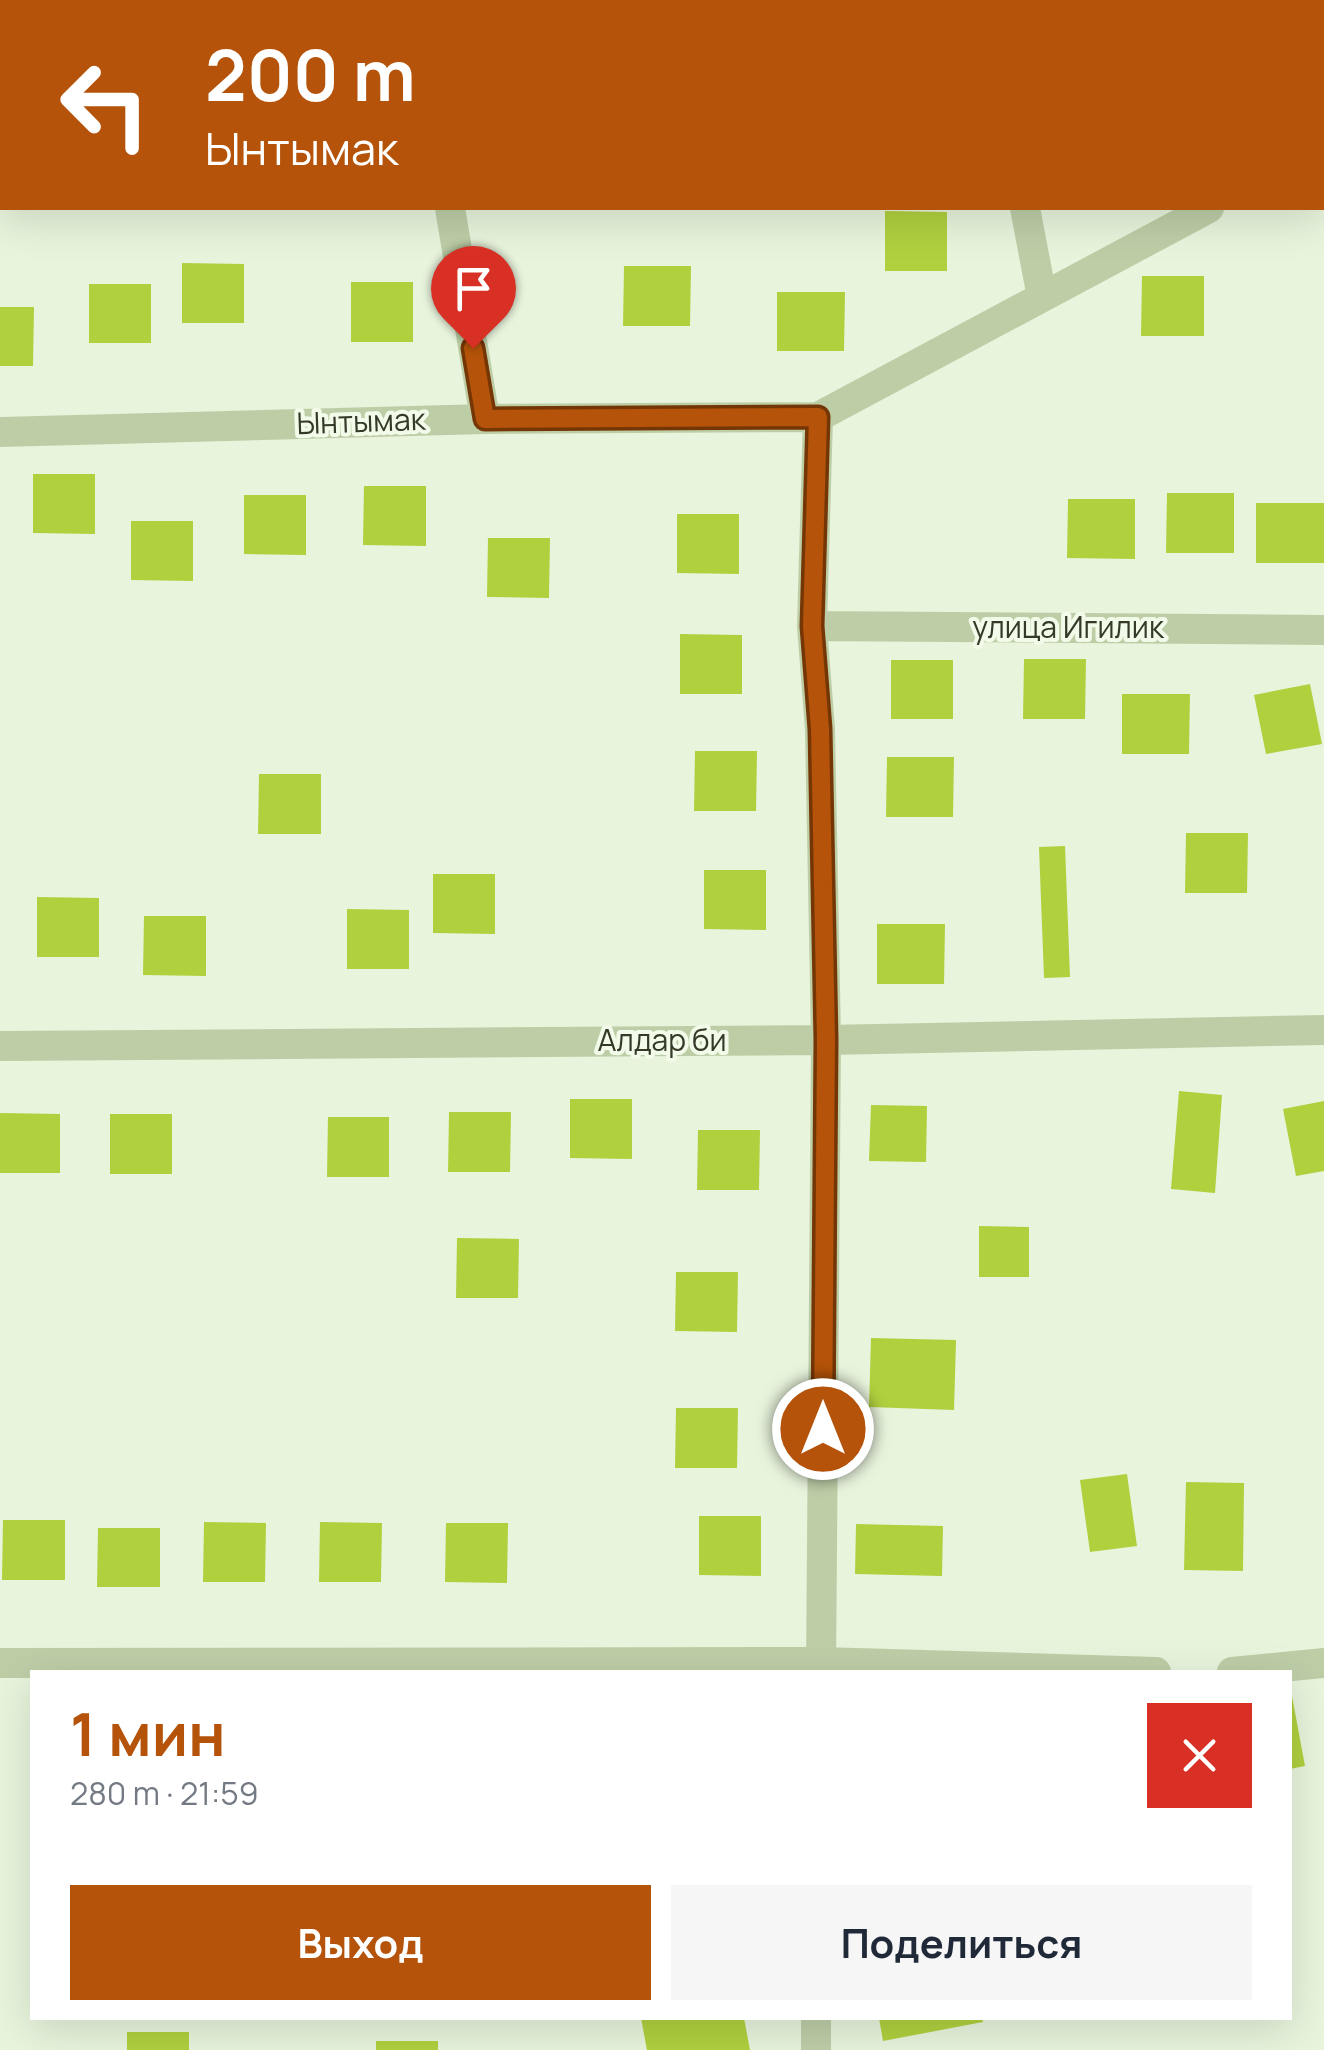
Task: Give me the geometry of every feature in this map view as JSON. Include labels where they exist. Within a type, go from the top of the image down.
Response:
[{"type":"street","points":[[450,210],[485,419]]},
{"type":"street","points":[[1025,210],[1042,297]]},
{"type":"street","name":"Ынтымак","points":[[0,432],[485,419],[818,417],[1205,210]]},
{"type":"street","points":[[818,417],[812,626],[820,729],[826,1040],[821,1667]]},
{"type":"street","name":"улица Игилик","points":[[812,626],[1324,630]]},
{"type":"street","name":"Алдар би","points":[[0,1046],[826,1040],[1324,1030]]},
{"type":"street","points":[[0,1663],[1022,1670]]},
{"type":"street","points":[[1252,1670],[1324,1663]]},
{"type":"street","points":[[816,2020],[816,2050]]},
{"type":"building","points":[[885,211],[947,212],[947,271],[885,271]]},
{"type":"building","points":[[182,263],[244,264],[244,323],[182,323]]},
{"type":"building","points":[[624,266],[691,266],[690,326],[623,326]]},
{"type":"building","points":[[1142,276],[1204,276],[1204,336],[1141,336]]},
{"type":"building","points":[[351,282],[413,282],[413,342],[351,342]]},
{"type":"building","points":[[89,284],[151,284],[151,343],[89,343]]},
{"type":"building","points":[[777,292],[845,292],[844,351],[777,351]]},
{"type":"building","points":[[0,307],[34,307],[33,366],[0,366]]},
{"type":"building","points":[[33,474],[95,474],[95,534],[33,533]]},
{"type":"building","points":[[364,486],[426,486],[426,546],[363,545]]},
{"type":"building","points":[[1167,493],[1234,493],[1234,553],[1166,553]]},
{"type":"building","points":[[244,495],[306,495],[306,555],[244,554]]},
{"type":"building","points":[[1068,499],[1135,499],[1135,559],[1067,558]]},
{"type":"building","points":[[1256,503],[1324,503],[1324,563],[1256,563]]},
{"type":"building","points":[[677,514],[739,514],[739,574],[677,573]]},
{"type":"building","points":[[131,521],[193,521],[193,581],[131,580]]},
{"type":"building","points":[[488,538],[550,538],[549,598],[487,597]]},
{"type":"building","points":[[680,634],[742,635],[742,694],[680,694]]},
{"type":"building","points":[[1024,659],[1086,659],[1085,719],[1023,719]]},
{"type":"building","points":[[891,660],[953,660],[953,719],[891,719]]},
{"type":"building","points":[[1310,684],[1322,744],[1266,754],[1254,695]]},
{"type":"building","points":[[1122,694],[1190,694],[1189,754],[1122,754]]},
{"type":"building","points":[[695,751],[757,751],[756,811],[694,811]]},
{"type":"building","points":[[887,757],[954,757],[953,817],[886,817]]},
{"type":"building","points":[[259,774],[321,774],[321,834],[258,834]]},
{"type":"building","points":[[1186,833],[1248,833],[1247,893],[1185,893]]},
{"type":"building","points":[[1065,846],[1070,977],[1044,978],[1039,847]]},
{"type":"building","points":[[704,870],[766,870],[766,930],[704,929]]},
{"type":"building","points":[[433,874],[495,874],[495,934],[433,933]]},
{"type":"building","points":[[37,897],[99,898],[99,957],[37,957]]},
{"type":"building","points":[[347,909],[409,910],[409,969],[347,969]]},
{"type":"building","points":[[144,916],[206,916],[206,976],[143,975]]},
{"type":"building","points":[[877,924],[945,924],[944,984],[877,984]]},
{"type":"building","points":[[1179,1091],[1222,1095],[1215,1193],[1171,1189]]},
{"type":"building","points":[[570,1099],[632,1099],[632,1159],[570,1158]]},
{"type":"building","points":[[1324,1101],[1324,1171],[1296,1176],[1283,1109]]},
{"type":"building","points":[[871,1105],[927,1106],[926,1162],[869,1161]]},
{"type":"building","points":[[449,1112],[511,1112],[510,1172],[448,1172]]},
{"type":"building","points":[[0,1113],[60,1114],[60,1173],[0,1173]]},
{"type":"building","points":[[110,1114],[172,1114],[172,1174],[110,1174]]},
{"type":"building","points":[[328,1117],[389,1117],[389,1177],[327,1177]]},
{"type":"building","points":[[698,1130],[760,1130],[759,1190],[697,1190]]},
{"type":"building","points":[[979,1226],[1029,1227],[1029,1277],[979,1277]]},
{"type":"building","points":[[457,1238],[519,1239],[518,1298],[456,1298]]},
{"type":"building","points":[[676,1272],[738,1272],[737,1332],[675,1331]]},
{"type":"building","points":[[871,1338],[956,1340],[954,1410],[869,1407]]},
{"type":"building","points":[[676,1408],[738,1408],[737,1468],[675,1468]]},
{"type":"building","points":[[1127,1474],[1137,1546],[1090,1552],[1080,1480]]},
{"type":"building","points":[[1186,1482],[1244,1483],[1243,1571],[1184,1570]]},
{"type":"building","points":[[699,1516],[761,1516],[761,1576],[699,1575]]},
{"type":"building","points":[[3,1520],[65,1520],[65,1580],[2,1580]]},
{"type":"building","points":[[204,1522],[266,1523],[265,1582],[203,1582]]},
{"type":"building","points":[[320,1522],[382,1523],[381,1582],[319,1582]]},
{"type":"building","points":[[446,1523],[508,1523],[507,1583],[445,1582]]},
{"type":"building","points":[[856,1524],[943,1526],[942,1576],[855,1574]]},
{"type":"building","points":[[98,1528],[160,1528],[160,1587],[97,1587]]},
{"type":"building","points":[[1292,1696],[1305,1766],[1292,1769]]},
{"type":"building","points":[[641,2020],[744,2020],[750,2050],[647,2050]]},
{"type":"building","points":[[879,2020],[983,2022],[883,2041]]},
{"type":"building","points":[[127,2032],[189,2032],[189,2050],[127,2050]]},
{"type":"building","points":[[376,2041],[438,2041],[438,2050],[376,2050]]},
{"type":"route","points":[[473,348],[485,419],[818,417],[812,626],[820,729],[826,1040],[823,1429]]}]
